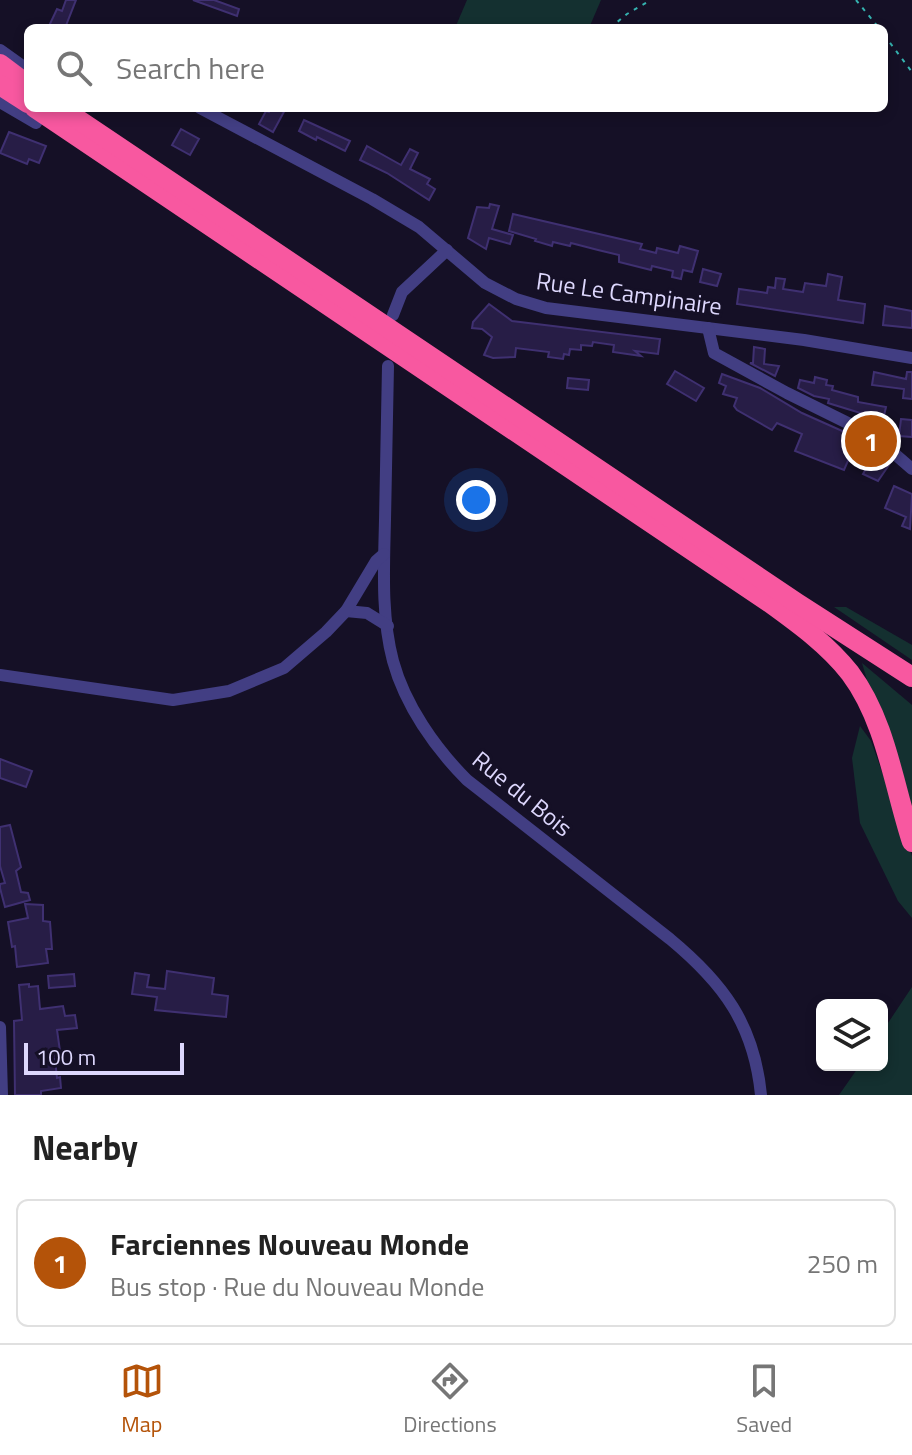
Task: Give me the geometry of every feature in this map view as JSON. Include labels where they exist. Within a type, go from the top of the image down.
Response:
[{"type":"highway","points":[[0,64],[24,82]]},
{"type":"highway","points":[[0,85],[24,100]]},
{"type":"highway","points":[[67,112],[797,603],[912,677]]},
{"type":"highway","points":[[36,116],[770,603],[816,637],[834,654],[865,697],[885,749],[912,842]]},
{"type":"highway","points":[[830,625],[912,691]]},
{"type":"street","points":[[0,50],[24,67]]},
{"type":"street","points":[[0,102],[24,111]]},
{"type":"street","name":"Rue Le Campinaire","points":[[208,112],[419,227],[485,283],[516,299],[546,308],[912,358]]},
{"type":"street","points":[[393,315],[402,292],[447,250]]},
{"type":"street","points":[[708,328],[714,353],[874,436],[912,469]]},
{"type":"street","name":"Rue du Bois","points":[[388,366],[384,554],[388,626],[393,662],[409,698],[446,760],[467,780],[703,966],[719,984],[754,1050],[761,1095]]},
{"type":"street","points":[[0,675],[173,700],[229,691],[284,668],[326,632],[346,611],[376,561],[384,554]]},
{"type":"street","points":[[346,611],[367,613],[388,626]]},
{"type":"street","points":[[0,1027],[2,1095]]},
{"type":"path","points":[[615,24],[651,0]]},
{"type":"path","points":[[856,0],[876,24]]},
{"type":"path","points":[[888,40],[912,72]]},
{"type":"green space","points":[[467,0],[601,0],[591,24],[457,24]]},
{"type":"green space","points":[[834,607],[846,607],[912,645],[912,660]]},
{"type":"green space","points":[[862,663],[912,705],[912,830],[910,826]]},
{"type":"green space","points":[[860,726],[871,741],[912,856],[912,918],[898,901],[860,823],[852,758]]},
{"type":"green space","points":[[912,987],[912,1095],[839,1095],[856,1071],[888,1071],[888,1023]]},
{"type":"building","points":[[66,0],[76,0],[67,24],[50,24],[57,9],[62,11]]},
{"type":"building","points":[[193,0],[214,0],[239,9],[237,16]]},
{"type":"building","points":[[265,112],[284,112],[273,132],[259,124]]},
{"type":"building","points":[[304,120],[350,141],[345,151],[299,131]]},
{"type":"building","points":[[181,129],[199,139],[190,155],[172,145]]},
{"type":"building","points":[[9,132],[46,146],[39,163],[29,159],[27,164],[0,153]]},
{"type":"building","points":[[367,146],[401,165],[410,149],[418,153],[410,169],[430,179],[427,184],[435,189],[429,200],[360,160]]},
{"type":"building","points":[[490,204],[499,206],[492,229],[513,235],[510,244],[489,238],[486,249],[468,238],[477,207],[489,208]]},
{"type":"building","points":[[513,214],[642,244],[640,249],[656,253],[657,248],[678,253],[680,246],[698,251],[692,272],[683,270],[681,279],[672,277],[673,271],[652,266],[651,270],[619,262],[619,255],[571,243],[570,246],[553,242],[552,246],[509,231]]},
{"type":"building","points":[[703,269],[721,274],[717,286],[700,282]]},
{"type":"building","points":[[828,274],[842,277],[838,300],[865,304],[863,323],[737,304],[739,289],[767,293],[768,287],[775,288],[776,278],[785,279],[783,289],[803,292],[805,283],[826,286]]},
{"type":"building","points":[[489,304],[512,321],[660,339],[658,354],[635,351],[641,356],[613,352],[614,345],[593,342],[592,346],[581,345],[581,350],[570,349],[569,355],[564,354],[563,359],[548,357],[549,352],[516,348],[515,357],[493,358],[484,355],[492,337],[482,329],[472,328],[473,322]]},
{"type":"building","points":[[885,306],[912,311],[912,328],[883,325]]},
{"type":"building","points":[[754,347],[765,349],[764,364],[779,366],[775,376],[750,363],[753,363]]},
{"type":"building","points":[[675,371],[704,388],[696,401],[667,384]]},
{"type":"building","points":[[874,372],[906,379],[907,372],[912,372],[912,399],[903,398],[904,389],[872,385]]},
{"type":"building","points":[[722,374],[760,388],[802,413],[858,438],[844,470],[795,451],[802,434],[777,423],[772,430],[737,410],[734,406],[737,398],[723,394],[726,386],[719,383]]},
{"type":"building","points":[[815,377],[827,380],[826,385],[833,386],[832,390],[858,397],[858,402],[886,407],[883,420],[828,403],[829,399],[798,388],[800,380],[814,383]]},
{"type":"building","points":[[568,378],[589,380],[588,390],[567,388]]},
{"type":"building","points":[[901,419],[912,420],[912,437],[899,436]]},
{"type":"building","points":[[870,452],[876,456],[879,452],[891,462],[878,481],[863,474],[868,465],[863,461]]},
{"type":"building","points":[[894,486],[912,494],[910,529],[902,526],[906,517],[885,508]]},
{"type":"building","points":[[0,759],[32,771],[26,787],[0,778]]},
{"type":"building","points":[[10,825],[21,867],[16,871],[21,892],[28,893],[30,900],[5,907],[0,888],[0,884],[5,883],[0,866],[0,827]]},
{"type":"building","points":[[25,904],[43,905],[43,921],[50,922],[52,949],[46,949],[48,963],[17,967],[8,922],[28,918]]},
{"type":"building","points":[[167,971],[214,978],[212,994],[228,996],[226,1017],[155,1010],[157,997],[132,994],[135,973],[149,975],[147,987],[165,989]]},
{"type":"building","points":[[74,974],[75,986],[49,988],[48,976]]},
{"type":"building","points":[[29,984],[29,987],[38,986],[40,1009],[63,1006],[65,1016],[75,1015],[77,1028],[57,1030],[61,1058],[55,1059],[61,1088],[41,1091],[41,1095],[15,1095],[14,1021],[22,1020],[19,985]]},
{"type":"place","name":"Farciennes Nouveau Monde","points":[[871,441]]}]
